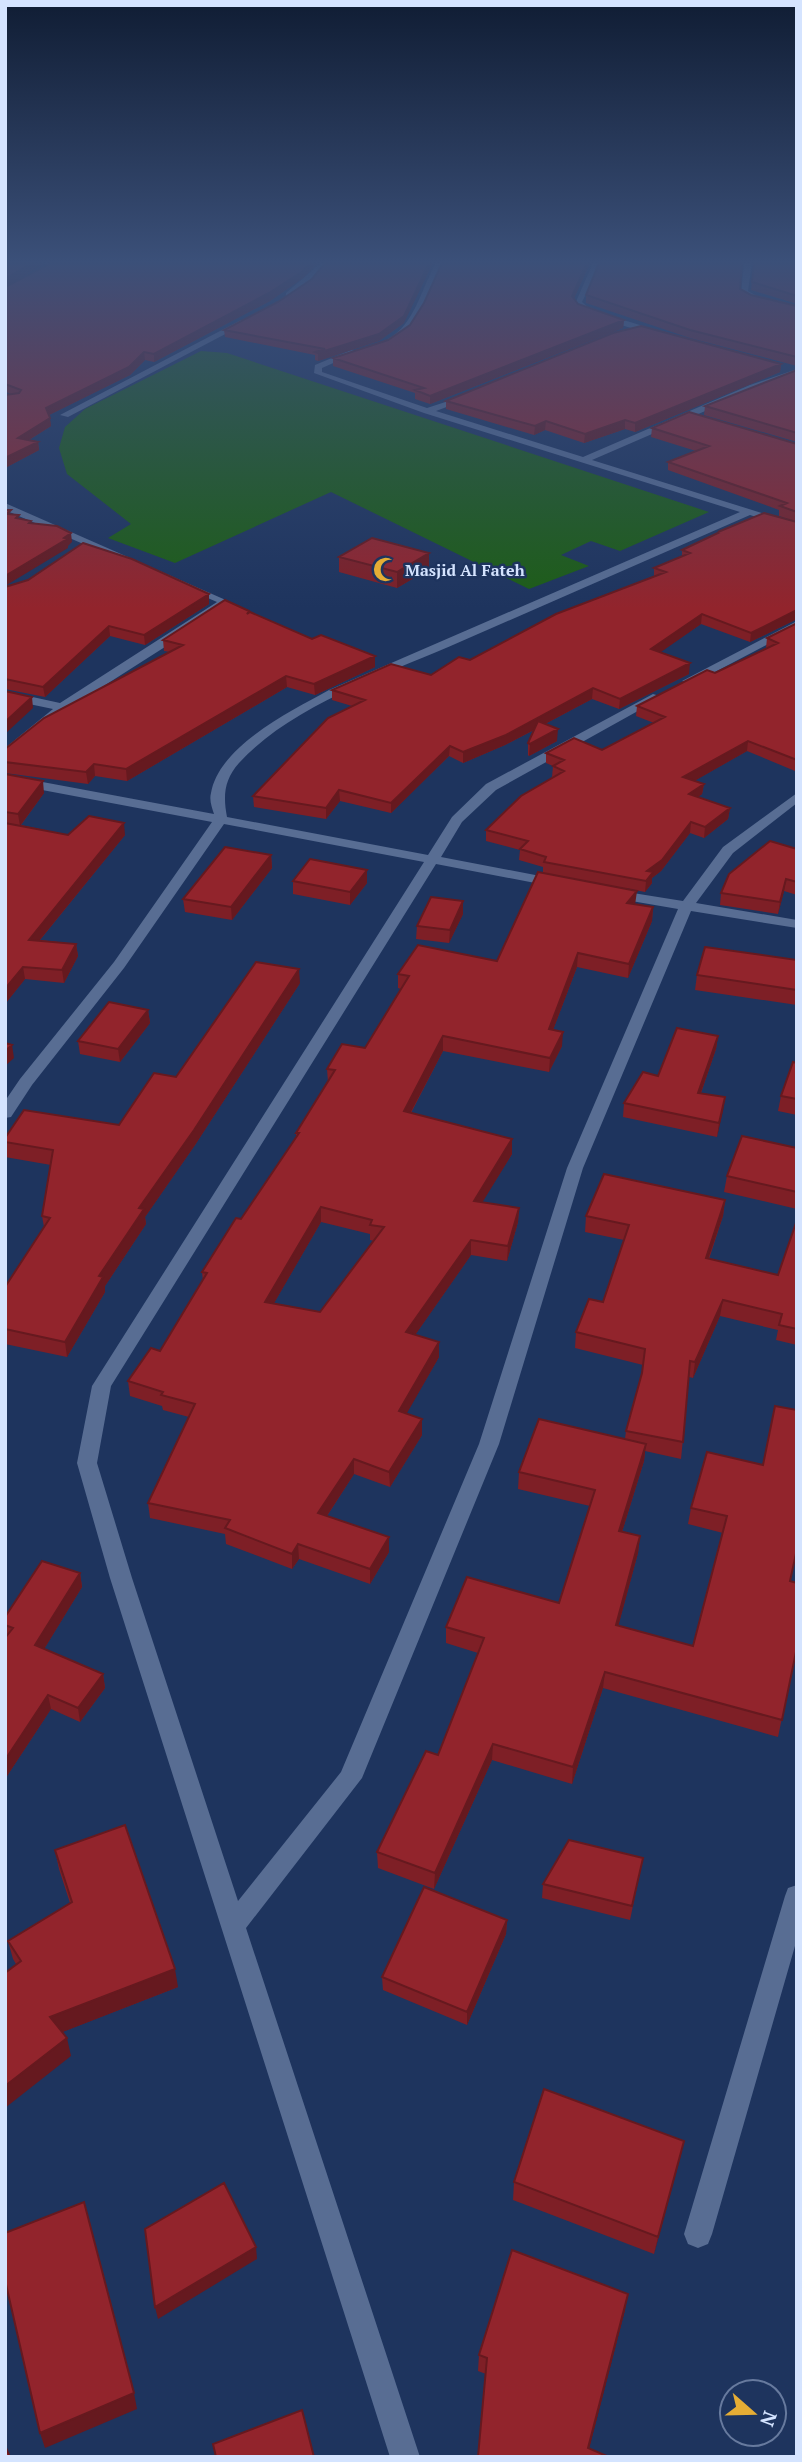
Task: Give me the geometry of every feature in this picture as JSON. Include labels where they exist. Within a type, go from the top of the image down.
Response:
[{"type":"street","points":[[65,415],[136,378]]},
{"type":"street","points":[[332,378],[428,411],[797,527]]},
{"type":"street","points":[[586,459],[780,378]]},
{"type":"street","points":[[428,411],[479,392]]},
{"type":"street","points":[[687,415],[699,419]]},
{"type":"street","points":[[5,506],[223,601],[219,608],[62,707],[5,755]]},
{"type":"street","points":[[5,1113],[26,1082],[119,965],[221,820],[218,793],[232,765],[272,727],[333,693],[749,512]]},
{"type":"street","points":[[71,553],[89,542]]},
{"type":"street","points":[[405,2457],[121,1578],[88,1463],[102,1386],[457,820],[491,787],[797,624]]},
{"type":"street","points":[[5,695],[62,707]]},
{"type":"street","points":[[8,783],[568,885]]},
{"type":"street","points":[[233,1926],[351,1778],[489,1444],[575,1168],[686,907],[728,850],[797,797]]},
{"type":"street","points":[[594,890],[797,924]]},
{"type":"street","points":[[698,2234],[797,1896]]},
{"type":"green space","points":[[147,378],[302,378],[709,512],[620,551],[591,541],[561,555],[589,566],[529,589],[331,492],[175,563],[108,538],[131,524],[67,474],[59,448],[65,427],[85,409]]},
{"type":"building","points":[[5,378],[107,378],[46,408],[50,418],[18,438],[38,442],[5,458],[5,395],[19,393],[21,390],[5,384]]},
{"type":"building","points":[[393,378],[476,378],[430,396],[415,390],[424,388]]},
{"type":"building","points":[[503,378],[747,378],[635,423],[625,420],[585,434],[546,421],[535,426],[446,401]]},
{"type":"building","points":[[777,378],[797,378],[797,433],[705,406]]},
{"type":"building","points":[[689,412],[797,444],[797,512],[780,506],[787,503],[668,462],[709,446],[652,428]]},
{"type":"building","points":[[5,510],[11,510],[7,514],[19,515],[16,518],[31,521],[29,523],[57,526],[71,533],[64,538],[67,539],[5,576]]},
{"type":"building","points":[[764,513],[797,522],[797,610],[751,633],[702,614],[651,649],[690,663],[620,699],[593,688],[506,735],[463,752],[450,746],[391,803],[339,790],[326,808],[253,796],[328,718],[365,700],[332,690],[391,664],[431,675],[459,657],[470,660],[556,614],[666,572],[654,568],[690,553],[682,550],[718,532]]},
{"type":"building","points":[[372,538],[429,553],[397,572],[339,557]]},
{"type":"building","points":[[83,543],[132,559],[209,594],[144,635],[109,626],[43,687],[5,679],[5,587],[28,580]]},
{"type":"building","points":[[225,600],[249,611],[247,614],[250,612],[312,639],[321,635],[375,656],[314,684],[286,676],[126,769],[94,764],[86,772],[5,762],[5,749],[44,718],[183,645],[163,640]]},
{"type":"building","points":[[797,623],[797,760],[748,741],[683,777],[704,784],[689,794],[730,808],[705,827],[691,822],[662,860],[647,871],[653,872],[646,881],[544,862],[546,857],[520,849],[528,841],[486,830],[521,796],[564,771],[553,766],[564,760],[546,753],[574,738],[602,750],[665,717],[637,706],[707,670],[715,673],[778,643],[767,638]]},
{"type":"building","points":[[5,691],[32,697],[5,722]]},
{"type":"building","points":[[538,721],[558,729],[530,744],[528,743]]},
{"type":"building","points":[[5,774],[43,781],[18,814],[5,812]]},
{"type":"building","points":[[89,816],[124,823],[29,940],[76,944],[62,970],[23,967],[5,989],[5,823],[68,835]]},
{"type":"building","points":[[770,841],[797,849],[797,882],[786,879],[780,902],[721,893],[729,874]]},
{"type":"building","points":[[225,847],[271,855],[231,907],[183,899]]},
{"type":"building","points":[[310,859],[367,870],[350,892],[293,881]]},
{"type":"building","points":[[538,872],[637,891],[627,903],[653,907],[629,964],[578,953],[549,1029],[563,1032],[550,1058],[443,1036],[404,1111],[512,1139],[474,1201],[519,1208],[508,1246],[471,1240],[406,1332],[439,1342],[399,1411],[422,1419],[389,1472],[354,1459],[318,1513],[389,1537],[370,1569],[298,1544],[292,1554],[225,1528],[230,1520],[148,1503],[195,1404],[161,1395],[163,1392],[128,1381],[151,1348],[160,1351],[207,1273],[202,1272],[236,1218],[241,1219],[299,1133],[296,1133],[335,1070],[327,1069],[342,1044],[365,1048],[409,976],[398,974],[418,945],[497,961]],"holes":[[[321,1207],[372,1220],[370,1225],[384,1227],[320,1312],[265,1302]]]},
{"type":"building","points":[[431,897],[463,901],[450,930],[417,926]]},
{"type":"building","points":[[705,947],[797,960],[797,990],[697,975]]},
{"type":"building","points":[[256,962],[299,969],[194,1130],[139,1208],[144,1209],[99,1276],[103,1277],[65,1342],[5,1329],[5,1287],[50,1218],[42,1216],[53,1150],[5,1142],[24,1110],[119,1125],[154,1073],[176,1077]]},
{"type":"building","points":[[109,1002],[148,1010],[118,1049],[78,1041]]},
{"type":"building","points":[[677,1028],[718,1036],[698,1093],[725,1097],[719,1123],[624,1103],[643,1072],[658,1076]]},
{"type":"building","points":[[793,1062],[797,1063],[797,1099],[781,1096]]},
{"type":"building","points":[[742,1136],[797,1148],[797,1192],[727,1176]]},
{"type":"building","points":[[604,1174],[725,1200],[706,1258],[778,1275],[797,1220],[797,1329],[779,1325],[782,1314],[723,1300],[695,1362],[690,1361],[683,1442],[626,1431],[642,1373],[645,1349],[576,1332],[589,1299],[603,1302],[629,1225],[586,1216]]},
{"type":"building","points":[[775,1406],[797,1410],[797,1549],[790,1581],[797,1583],[797,1647],[782,1720],[605,1672],[573,1767],[493,1744],[435,1873],[377,1852],[426,1751],[438,1755],[484,1638],[446,1627],[467,1577],[559,1603],[595,1490],[519,1472],[539,1419],[646,1444],[619,1531],[640,1536],[616,1625],[693,1646],[727,1516],[691,1508],[707,1452],[763,1465]]},
{"type":"building","points":[[42,1561],[80,1573],[35,1645],[103,1674],[78,1708],[48,1695],[5,1760],[5,1638],[13,1628],[5,1625],[5,1617]]},
{"type":"building","points":[[125,1825],[175,1969],[50,2017],[67,2038],[5,2086],[5,1973],[21,1961],[8,1941],[72,1902],[55,1850]]},
{"type":"building","points":[[569,1840],[643,1858],[632,1906],[543,1884]]},
{"type":"building","points":[[424,1887],[507,1920],[467,2012],[382,1977]]},
{"type":"building","points":[[544,2089],[684,2141],[658,2237],[514,2182]]},
{"type":"building","points":[[224,2183],[256,2247],[155,2307],[145,2229]]},
{"type":"building","points":[[84,2202],[134,2393],[40,2433],[5,2280],[5,2233]]},
{"type":"building","points":[[512,2250],[628,2294],[588,2448],[609,2457],[478,2457],[487,2358],[479,2355]]},
{"type":"building","points":[[302,2410],[314,2457],[216,2457],[213,2444]]},
{"type":"place","name":"Masjid Al Fateh","points":[[385,570]]}]
